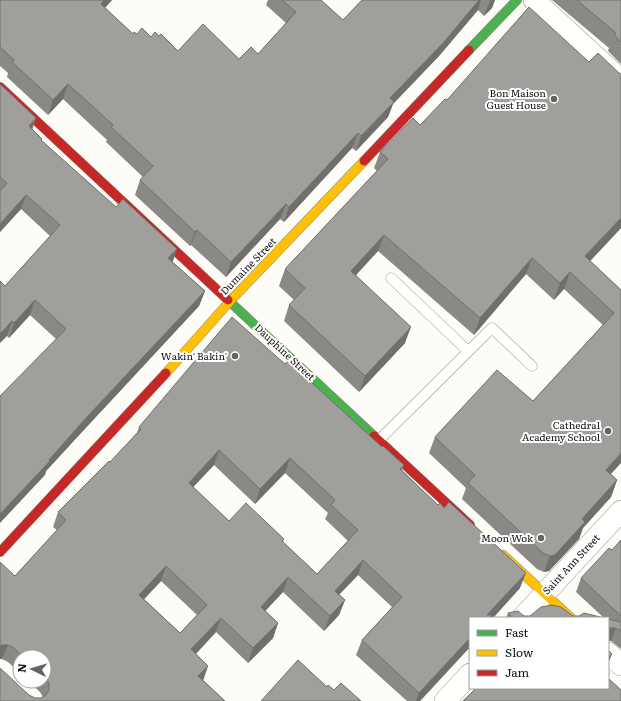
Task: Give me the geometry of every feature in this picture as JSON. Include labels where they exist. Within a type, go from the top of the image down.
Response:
[{"type":"street","name":"Dumaine Street","points":[[0,552],[216,318],[230,300],[517,0]]},
{"type":"street","points":[[534,0],[621,80]]},
{"type":"street","name":"Dauphine Street","points":[[0,86],[477,530]]},
{"type":"street","name":"Saint Ann Street","points":[[523,617],[621,511]]},
{"type":"street","points":[[494,546],[570,617]]},
{"type":"street","points":[[609,654],[621,665]]},
{"type":"street","points":[[445,701],[469,675]]},
{"type":"lane","points":[[391,278],[468,352]]},
{"type":"lane","points":[[379,440],[492,328],[532,366]]},
{"type":"building","points":[[0,0],[104,0],[101,4],[133,34],[134,32],[137,34],[142,28],[151,37],[155,32],[159,36],[161,34],[178,51],[203,24],[239,59],[251,47],[258,54],[296,12],[282,0],[321,0],[343,20],[362,0],[479,0],[444,42],[390,98],[394,102],[361,136],[358,133],[289,207],[286,204],[231,262],[197,230],[195,232],[140,180],[153,166],[111,127],[113,125],[68,84],[53,100],[12,62],[14,60],[0,47]]},
{"type":"building","points":[[577,0],[621,0],[621,42],[614,35],[616,33]]},
{"type":"building","points":[[529,7],[589,62],[598,53],[621,74],[621,218],[585,256],[621,290],[621,453],[606,470],[617,480],[582,519],[585,522],[555,555],[550,556],[543,553],[468,483],[475,475],[435,437],[497,370],[533,401],[614,313],[570,272],[560,283],[532,258],[480,318],[384,235],[351,271],[411,327],[365,376],[289,305],[305,288],[285,269],[388,159],[380,152],[413,118],[420,125],[445,99],[447,100]]},
{"type":"building","points":[[0,84],[36,118],[29,126],[42,139],[41,140],[116,207],[123,199],[177,249],[168,258],[205,291],[86,418],[49,460],[50,461],[0,514],[0,396],[66,329],[35,300],[14,323],[12,321],[0,334],[0,281],[5,286],[60,225],[26,195],[0,224],[0,191],[7,183],[0,177]]},
{"type":"building","points":[[232,317],[285,364],[288,361],[382,447],[383,446],[404,465],[400,469],[438,505],[440,503],[444,508],[449,502],[526,573],[487,615],[492,615],[490,617],[469,617],[469,639],[419,693],[362,640],[402,597],[363,560],[335,591],[345,600],[330,616],[288,577],[261,607],[278,623],[253,648],[221,618],[191,649],[208,666],[198,676],[225,701],[0,701],[0,668],[12,679],[12,689],[23,689],[35,698],[41,698],[46,695],[49,689],[52,689],[52,649],[15,649],[8,645],[0,646],[0,562],[15,576],[66,520],[58,512],[109,461],[110,462],[141,429],[139,427]],"holes":[[[219,450],[260,489],[290,458],[335,500],[331,505],[358,530],[317,574],[282,541],[284,539],[246,503],[229,521],[189,483]],[[166,566],[207,605],[180,633],[139,595]]]},
{"type":"building","points":[[621,540],[621,616],[581,578],[609,548],[612,550]]},
{"type":"building","points":[[552,605],[561,607],[573,616],[579,616],[584,613],[600,617],[512,617],[508,613],[518,611],[524,616],[530,616],[541,607]]},
{"type":"building","points":[[609,619],[621,622],[621,631],[616,628],[610,628]]},
{"type":"building","points":[[298,660],[327,687],[328,685],[334,690],[341,683],[361,701],[261,701]]},
{"type":"building","points":[[609,679],[621,690],[621,701],[463,701],[475,689],[609,689]]},
{"type":"traffic: fast","points":[[469,50],[517,0]]},
{"type":"traffic: fast","points":[[228,300],[374,436]]},
{"type":"traffic: slow","points":[[166,373],[231,300],[364,161]]},
{"type":"traffic: slow","points":[[503,555],[570,617]]},
{"type":"traffic: jam","points":[[364,161],[469,50]]},
{"type":"traffic: jam","points":[[0,87],[228,300]]},
{"type":"traffic: jam","points":[[0,552],[166,373]]},
{"type":"traffic: jam","points":[[374,436],[470,525]]},
{"type":"place","name":"Bon Maison Guest House","points":[[554,99]]},
{"type":"place","name":"Wakin' Bakin'","points":[[235,356]]},
{"type":"place","name":"Cathedral Academy School","points":[[608,431]]},
{"type":"place","name":"Moon Wok","points":[[541,538]]}]
